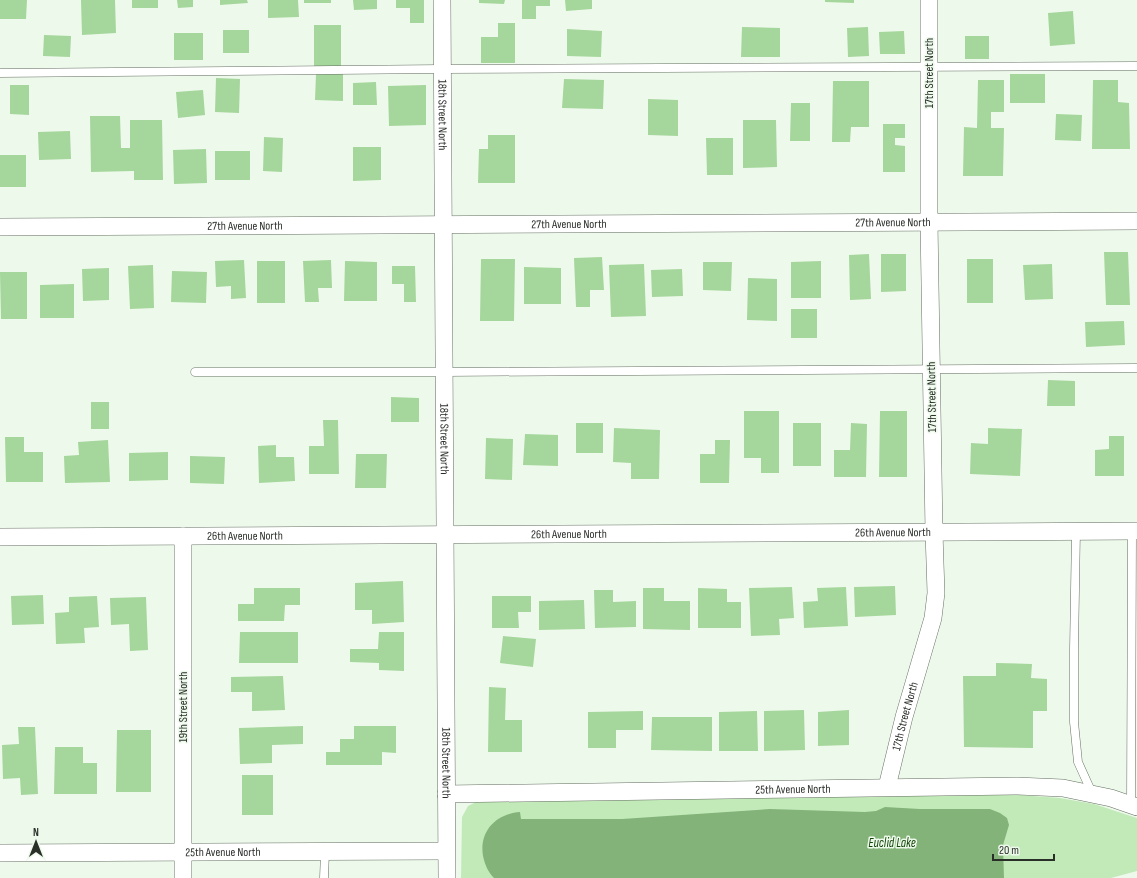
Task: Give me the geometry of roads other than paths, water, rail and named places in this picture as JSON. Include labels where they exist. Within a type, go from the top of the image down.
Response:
[{"type":"street","name":"18th Street North","points":[[442,0],[447,878]]},
{"type":"street","name":"17th Street North","points":[[887,787],[904,718],[933,618],[936,593],[929,222],[929,0]]},
{"type":"street","name":"27th Avenue North","points":[[0,227],[1137,221]]},
{"type":"street","name":"26th Avenue North","points":[[0,537],[1135,531]]},
{"type":"street","name":"19th Street North","points":[[183,536],[183,878]]},
{"type":"street","name":"25th Avenue North","points":[[446,794],[1017,786],[1063,788],[1111,798],[1134,806]]},
{"type":"street","name":"25th Avenue North","points":[[0,853],[446,851]]},
{"type":"lane","points":[[0,73],[442,69],[1137,66]]},
{"type":"lane","points":[[195,372],[1137,368]]},
{"type":"lane","points":[[1076,531],[1074,722],[1078,762],[1092,794]]},
{"type":"lane","points":[[1134,806],[1135,531]]},
{"type":"lane","points":[[324,852],[324,878]]},
{"type":"water","name":"Euclid Lake","points":[[885,807],[920,809],[990,809],[1000,813],[1007,818],[1009,825],[1003,845],[1004,878],[494,878],[487,868],[482,847],[486,832],[496,820],[511,813],[520,812],[521,819],[622,819],[770,809],[865,812],[876,811]]}]
